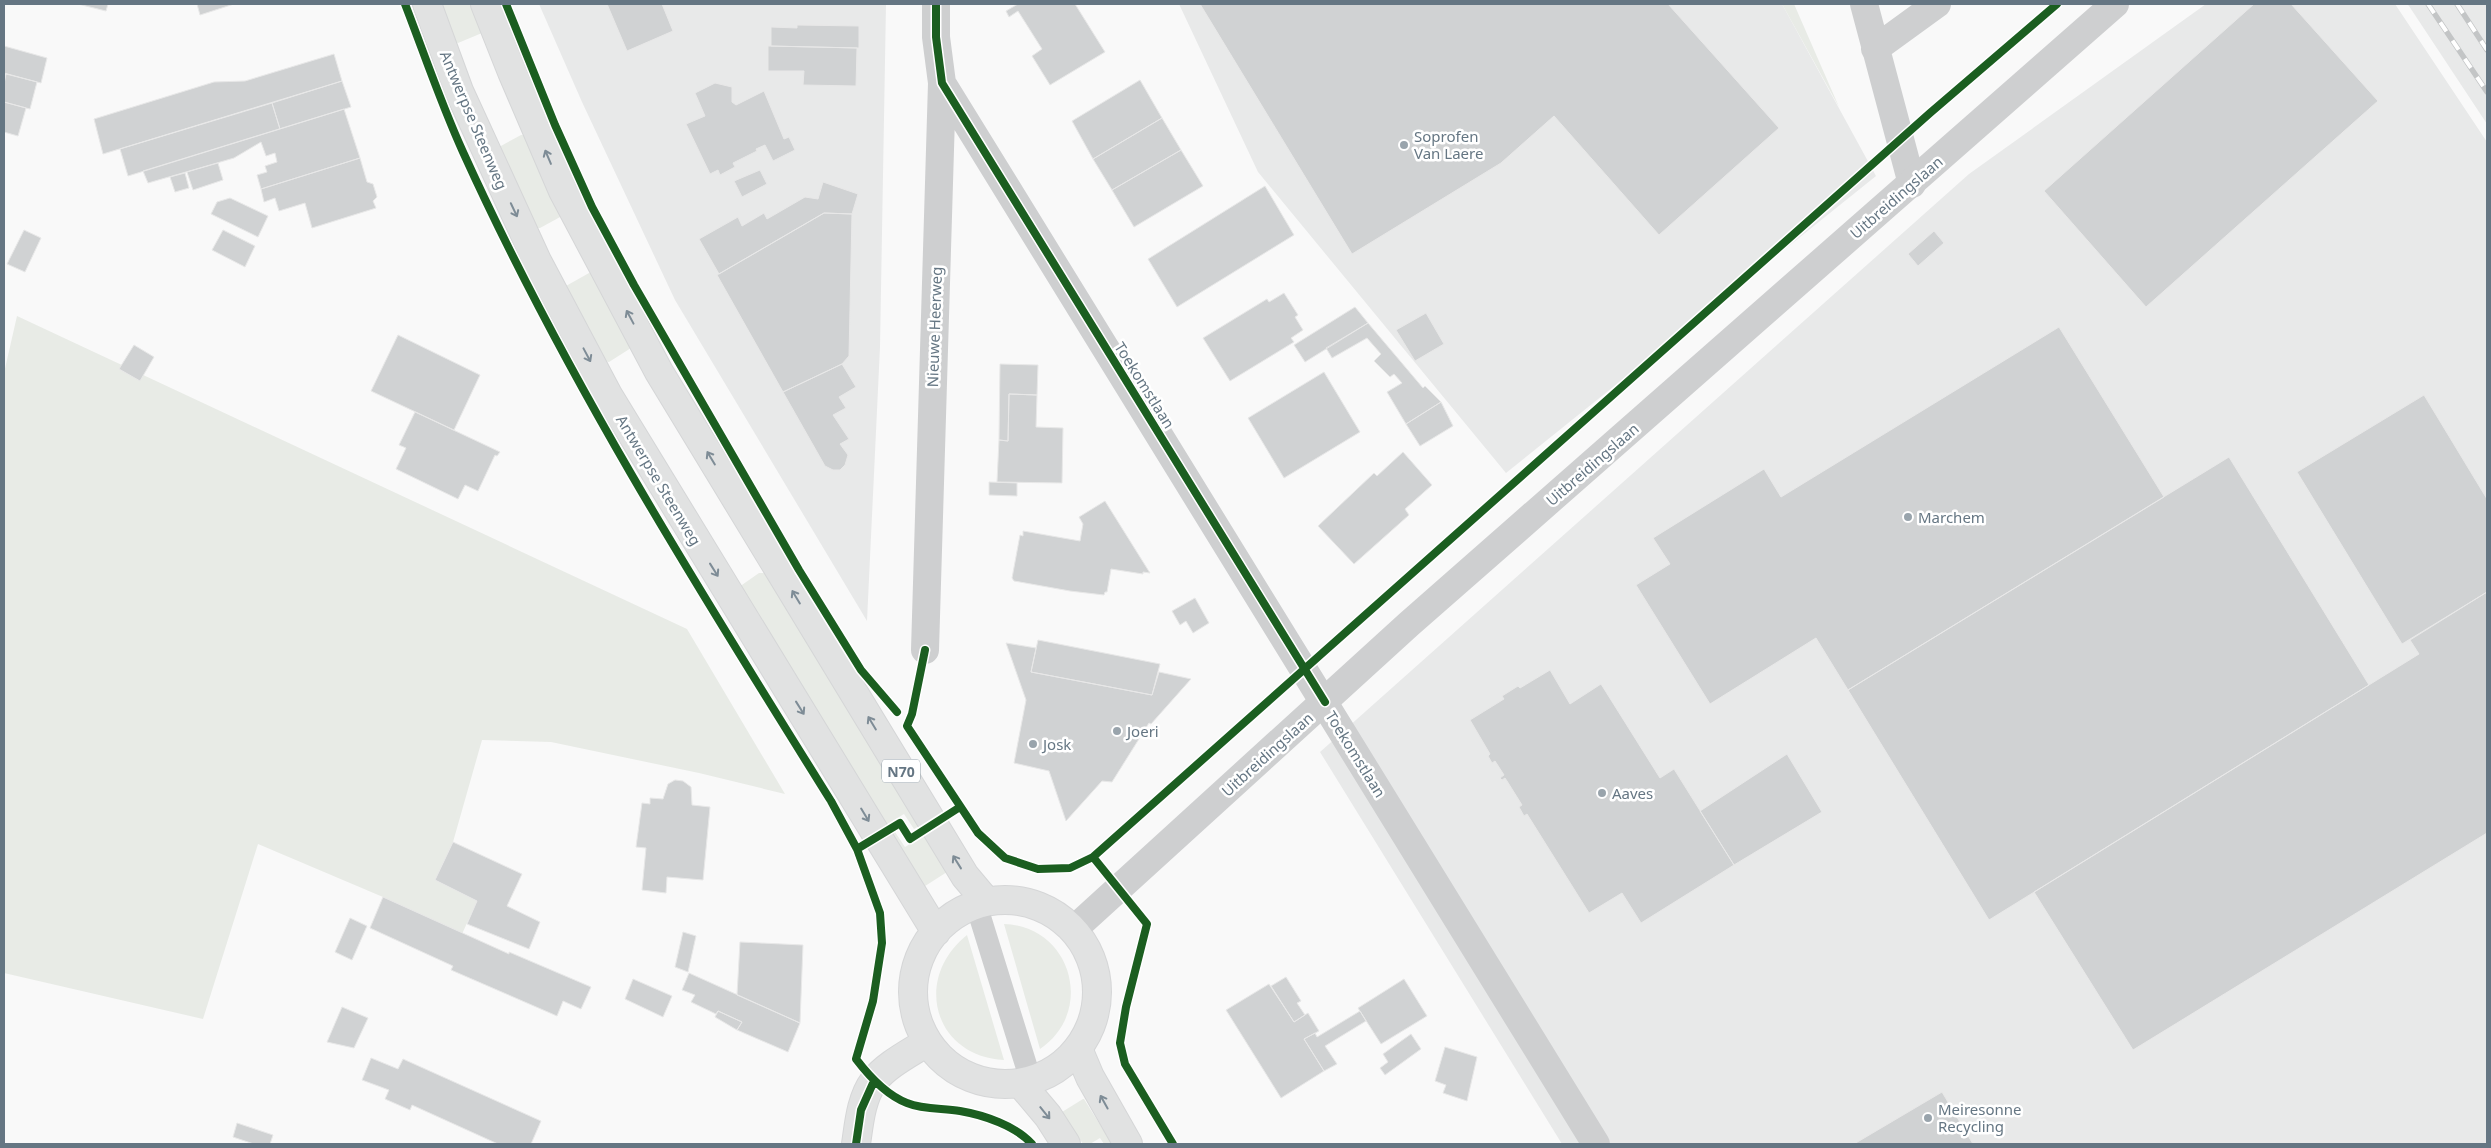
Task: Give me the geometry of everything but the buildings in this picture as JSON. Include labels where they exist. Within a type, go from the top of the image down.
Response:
[{"type":"main road","name":"Antwerpse Steenweg","points":[[427,4],[458,91],[537,261],[608,395],[936,932]]},
{"type":"main road","name":"N70","points":[[485,4],[563,191],[659,372],[981,903]]},
{"type":"main road","points":[[1002,899],[1038,906],[1052,914],[1073,930],[1088,951],[1096,978],[1097,998],[1093,1020],[1079,1051],[1059,1067],[1026,1083],[980,1081],[960,1073],[939,1057],[927,1042],[915,1013],[913,990],[917,966],[928,942],[943,924],[981,903],[1002,899]]},
{"type":"main road","points":[[856,1144],[861,1110],[874,1081],[900,1060],[927,1042]]},
{"type":"main road","points":[[1079,1051],[1090,1077],[1128,1144]]},
{"type":"main road","points":[[1026,1083],[1066,1144]]},
{"type":"street","name":"Nieuwe Heerweg","points":[[924,650],[942,83],[936,37],[936,4]]},
{"type":"street","points":[[1864,4],[1912,184]]},
{"type":"street","points":[[1876,49],[1936,4]]},
{"type":"street","name":"Uitbreidingslaan","points":[[1073,930],[1416,617],[2115,4]]},
{"type":"street","name":"Toekomstlaan","points":[[942,83],[1596,1144]]},
{"type":"lane","points":[[981,903],[1026,1083]]},
{"type":"shaded area","points":[[438,4],[473,4],[482,33],[458,43],[453,41]]},
{"type":"shaded area","points":[[539,4],[886,4],[880,347],[867,621],[675,300],[582,102]]},
{"type":"shaded area","points":[[1179,4],[1782,4],[1876,176],[1506,473],[1258,172]]},
{"type":"shaded area","points":[[1782,4],[1794,4],[1839,107]]},
{"type":"shaded area","points":[[2206,4],[2395,4],[2487,142],[2487,1144],[1562,1144],[1320,752],[1969,174]]},
{"type":"shaded area","points":[[2407,4],[2487,4],[2487,124],[2409,6]]},
{"type":"shaded area","points":[[521,135],[526,135],[562,216],[540,228],[536,228],[499,147]]},
{"type":"shaded area","points":[[592,273],[631,348],[609,362],[603,361],[566,286]]},
{"type":"shaded area","points":[[17,316],[687,629],[785,794],[699,773],[551,742],[482,740],[453,842],[435,880],[477,901],[462,934],[383,897],[258,844],[203,1019],[4,973],[4,373]]},
{"type":"shaded area","points":[[759,573],[765,573],[919,826],[914,829],[904,814],[884,826],[739,587]]},
{"type":"shaded area","points":[[895,832],[905,847],[925,835],[947,872],[922,888],[890,835]]},
{"type":"shaded area","points":[[1004,924],[1027,928],[1046,939],[1060,954],[1068,973],[1071,993],[1067,1014],[1057,1033],[1040,1049]]},
{"type":"shaded area","points":[[967,935],[1004,1060],[980,1055],[961,1045],[947,1030],[939,1012],[936,992],[940,972],[950,953]]},
{"type":"shaded area","points":[[1083,1099],[1112,1144],[1104,1144],[1100,1138],[1090,1144],[1083,1144],[1062,1112]]},
{"type":"railway","points":[[2428,4],[2487,92]]},
{"type":"railway","points":[[2457,4],[2487,50]]},
{"type":"cycle path","points":[[405,4],[455,134],[545,319],[636,482],[732,642],[831,801],[857,849],[880,913],[882,943],[873,1001],[856,1059],[866,1072],[899,1100],[920,1107],[960,1111],[989,1118],[1009,1127],[1032,1144]]},
{"type":"cycle path","points":[[506,4],[555,125],[592,207],[634,285],[799,570],[861,670],[897,712]]},
{"type":"cycle path","points":[[936,4],[936,37],[942,83],[1325,702]]},
{"type":"cycle path","points":[[1093,857],[1930,113],[2057,4]]},
{"type":"cycle path","points":[[925,650],[912,714],[907,726],[978,833],[1005,858],[1038,869],[1070,868],[1093,857],[1147,924],[1126,1007],[1120,1043],[1125,1064],[1173,1144]]},
{"type":"cycle path","points":[[857,849],[900,823],[910,839],[960,807]]},
{"type":"cycle path","points":[[856,1144],[861,1110],[874,1081]]},
{"type":"place","name":"Soprofen Van Laere","points":[[1404,145]]},
{"type":"place","name":"Marchem","points":[[1908,517]]},
{"type":"place","name":"Joeri","points":[[1117,731]]},
{"type":"place","name":"Josk","points":[[1033,744]]},
{"type":"place","name":"Aaves","points":[[1602,793]]},
{"type":"place","name":"Meiresonne Recycling","points":[[1928,1118]]}]
